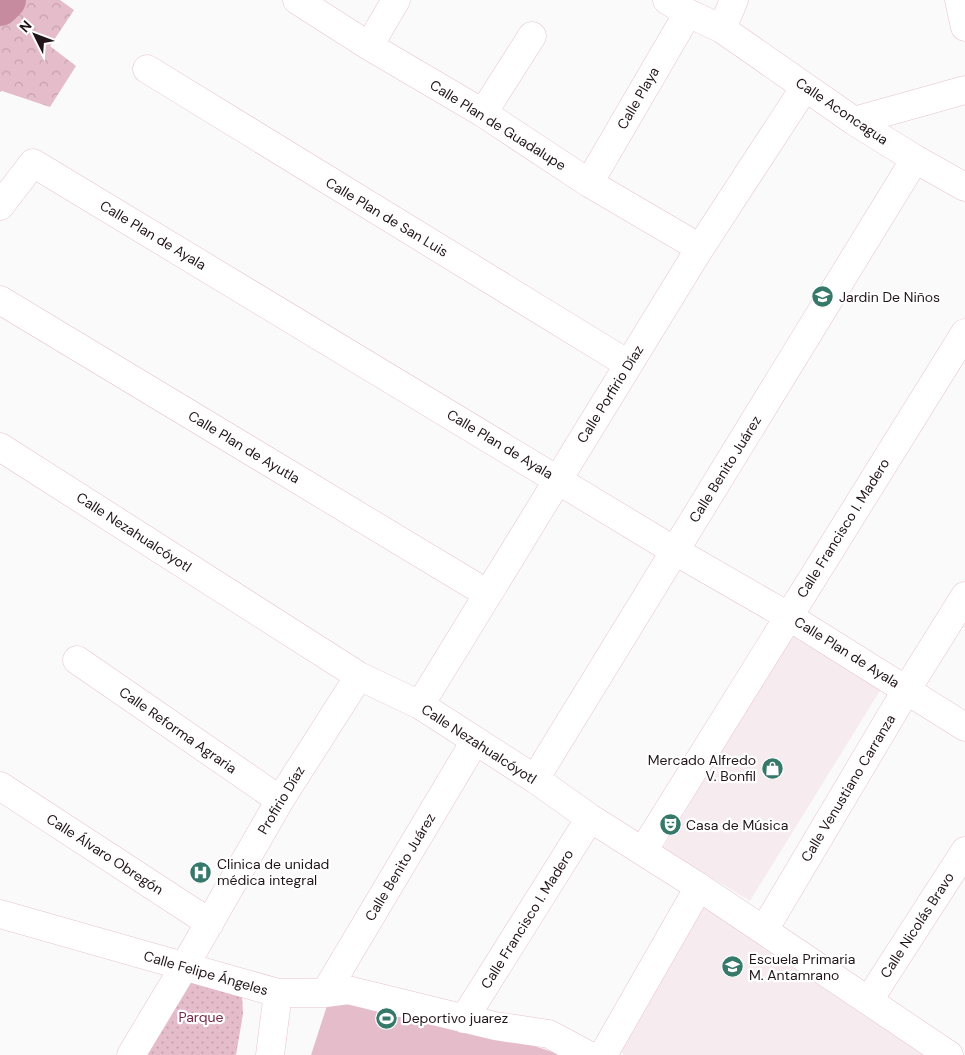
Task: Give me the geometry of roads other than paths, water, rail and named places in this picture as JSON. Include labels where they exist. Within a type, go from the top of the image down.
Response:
[{"type":"street","name":"Calle Plan de Guadalupe","points":[[297,0],[369,46],[484,113],[589,183],[700,248]]},
{"type":"street","points":[[369,46],[396,0]]},
{"type":"street","points":[[722,29],[734,0]]},
{"type":"street","points":[[959,0],[965,28]]},
{"type":"street","name":"Calle Aconcagua","points":[[677,6],[722,29],[854,121],[965,187]]},
{"type":"street","name":"Calle Playa","points":[[589,183],[677,6]]},
{"type":"street","points":[[484,113],[532,36]]},
{"type":"street","name":"Calle Plan de San Luis","points":[[146,69],[628,364]]},
{"type":"street","name":"Calle Porfirio Díaz","points":[[420,705],[700,248],[805,87]]},
{"type":"street","points":[[854,121],[965,90]]},
{"type":"street","name":"Calle Benito Juárez","points":[[535,779],[916,159]]},
{"type":"street","name":"Calle Plan de Ayala","points":[[0,206],[33,164],[675,551],[788,616],[965,727]]},
{"type":"street","name":"Calle Plan de Ayutla","points":[[0,300],[488,594]]},
{"type":"street","name":"Calle Francisco I. Madero","points":[[643,852],[965,333]]},
{"type":"street","name":"Calle Nezahualcóyotl","points":[[0,446],[359,676],[420,705],[535,779],[590,818],[764,930],[949,1055]]},
{"type":"street","name":"Calle Venustiano Carranza","points":[[764,930],[907,689],[965,596]]},
{"type":"street","name":"Calle Reforma Agraria","points":[[77,660],[280,800]]},
{"type":"street","name":"Profirio Díaz","points":[[131,1055],[210,923],[280,800],[359,676]]},
{"type":"street","name":"Calle Benito Juárez","points":[[325,993],[475,741]]},
{"type":"street","name":"Calle Álvaro Obregón","points":[[0,786],[210,923]]},
{"type":"street","name":"Calle Francisco I. Madero","points":[[464,1019],[590,818]]},
{"type":"street","name":"Calle Nicolás Bravo","points":[[869,1000],[965,851]]},
{"type":"street","points":[[603,1055],[699,887]]},
{"type":"street","name":"Calle Felipe Ángeles","points":[[0,914],[278,993],[325,993],[348,990],[495,1026],[549,1034],[588,1055]]},
{"type":"street","points":[[270,1055],[278,993]]},
{"type":"waterway","points":[[0,7],[7,0]]},
{"type":"place","name":"Jardin De Niños","points":[[823,297]]},
{"type":"place","name":"Mercado Alfredo V. Bonfil","points":[[772,768]]},
{"type":"place","name":"Casa de Música","points":[[670,825]]},
{"type":"place","name":"Clinica de unidad médica integral","points":[[201,872]]},
{"type":"place","name":"Escuela Primaria M. Antamrano","points":[[733,967]]},
{"type":"place","name":"Deportivo juarez","points":[[386,1018]]},
{"type":"park label","name":"Parque","points":[[201,1017]]}]
